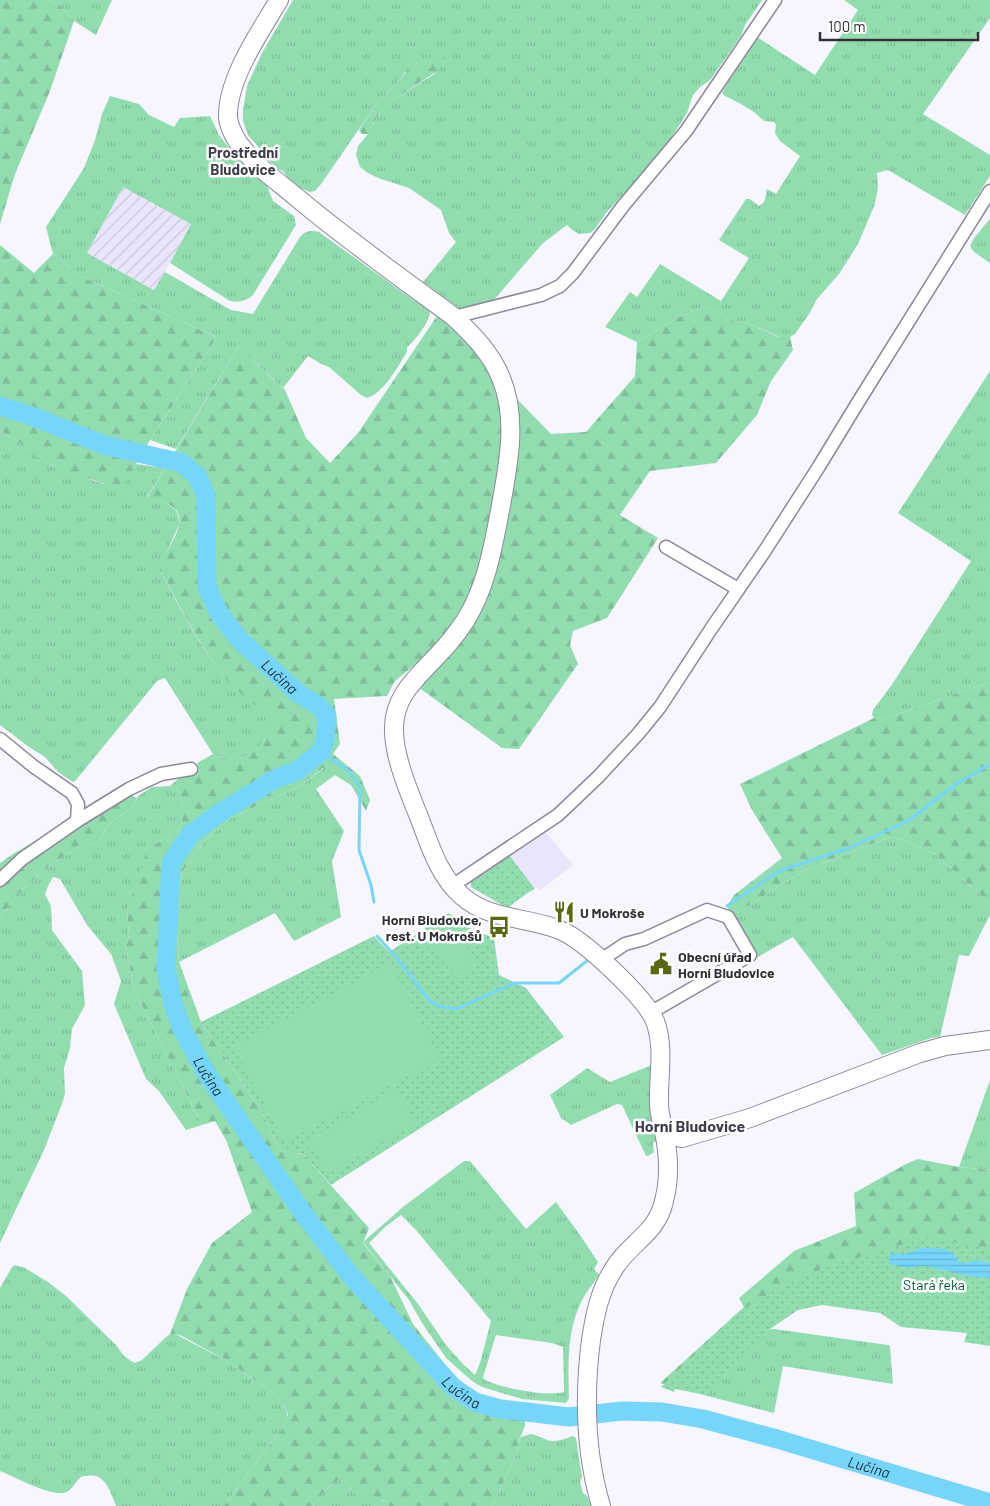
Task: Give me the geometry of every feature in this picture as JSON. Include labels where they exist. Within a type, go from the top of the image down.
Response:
[{"type":"street","points":[[279,0],[239,71],[230,94],[228,118],[230,128],[238,143],[257,164],[312,210],[454,317],[476,338],[488,353],[502,379],[509,410],[509,461],[494,546],[485,581],[467,618],[457,633],[405,690],[398,706],[394,721],[395,744],[407,787],[437,864],[452,886],[467,900],[488,911],[559,930],[582,943],[614,972],[650,1012],[655,1022],[660,1044],[659,1104],[668,1171],[662,1207],[655,1224],[620,1261],[606,1284],[595,1315],[588,1370],[588,1434],[594,1479],[601,1506]]},
{"type":"street","points":[[454,317],[541,295],[560,286],[573,273],[623,206],[686,131],[775,0]]},
{"type":"street","points":[[452,886],[558,815],[638,734],[660,707],[818,468],[990,191]]},
{"type":"street","points":[[666,547],[738,588]]},
{"type":"street","points":[[0,739],[33,766],[72,793],[78,804],[77,821]]},
{"type":"street","points":[[0,880],[22,858],[129,788],[161,774],[191,769]]},
{"type":"street","points":[[602,960],[625,944],[644,939],[707,910],[728,917],[750,955],[650,1012]]},
{"type":"street","points":[[664,1133],[682,1138],[750,1118],[920,1053],[945,1046],[990,1040]]},
{"type":"shaded area","points":[[123,187],[191,224],[155,290],[87,253]]},
{"type":"shaded area","points":[[543,829],[573,865],[540,890],[538,887],[507,908],[471,887],[471,880]]},
{"type":"green space","points":[[0,0],[47,0],[60,5],[74,21],[50,91],[15,174],[0,224]]},
{"type":"green space","points":[[47,0],[112,0],[96,35],[74,21],[60,5]]},
{"type":"green space","points":[[293,0],[762,0],[745,25],[741,36],[711,79],[693,95],[687,113],[667,144],[655,160],[606,213],[595,229],[590,233],[579,234],[567,225],[543,243],[492,302],[460,309],[423,282],[456,242],[449,233],[441,210],[409,188],[368,173],[360,167],[356,155],[358,146],[368,134],[380,112],[396,98],[436,73],[405,72],[401,79],[375,106],[315,191],[309,192],[292,184],[283,171],[277,169],[248,135],[243,121],[247,86],[262,53]]},
{"type":"green space","points":[[844,0],[990,0],[990,18],[923,114],[990,155],[990,176],[965,215],[888,170],[877,173],[878,187],[875,204],[858,244],[839,274],[817,299],[795,334],[790,337],[780,337],[747,323],[731,320],[717,311],[702,307],[677,318],[637,342],[605,327],[630,292],[637,297],[660,264],[721,301],[749,258],[719,240],[746,199],[750,199],[759,206],[765,201],[767,189],[776,194],[800,156],[780,141],[775,133],[776,125],[774,122],[764,121],[754,112],[722,93],[757,37],[815,75],[858,10]]},
{"type":"green space","points":[[440,54],[445,61],[439,70],[396,98],[380,112],[368,134],[362,134],[359,130],[375,106],[401,79],[410,66]]},
{"type":"green space","points":[[110,96],[139,104],[149,115],[174,127],[180,118],[210,116],[219,135],[231,150],[266,183],[273,201],[294,216],[296,225],[253,295],[239,302],[230,301],[170,263],[191,224],[123,187],[87,253],[154,290],[165,272],[231,310],[253,314],[300,237],[304,233],[319,232],[430,312],[422,331],[407,347],[407,352],[379,391],[367,398],[329,367],[308,356],[283,388],[238,347],[176,449],[150,440],[217,337],[78,275],[53,254],[46,227],[84,168]]},
{"type":"green space","points":[[990,219],[990,263],[974,252],[970,246],[974,238]]},
{"type":"green space","points":[[0,245],[34,273],[53,254],[78,275],[217,337],[150,440],[121,490],[53,466],[0,430]]},
{"type":"green space","points":[[702,307],[717,311],[731,320],[747,323],[779,337],[790,337],[793,350],[771,381],[757,415],[716,463],[650,471],[620,515],[658,538],[607,618],[573,631],[570,645],[578,664],[519,749],[502,748],[418,687],[461,615],[433,650],[395,681],[387,696],[334,699],[340,744],[333,754],[360,776],[370,800],[366,811],[351,785],[323,768],[300,786],[231,818],[207,838],[183,871],[175,902],[179,962],[201,1022],[261,1110],[280,1151],[303,1154],[369,1228],[363,1243],[390,1276],[413,1324],[468,1393],[525,1411],[525,1426],[518,1443],[517,1453],[492,1506],[389,1506],[383,1500],[359,1498],[347,1483],[339,1480],[328,1488],[313,1506],[224,1506],[286,1423],[288,1414],[274,1393],[227,1361],[182,1336],[170,1334],[187,1289],[212,1243],[252,1212],[226,1140],[215,1121],[202,1125],[134,990],[126,946],[129,935],[127,911],[146,853],[154,845],[181,829],[181,798],[178,789],[170,786],[178,779],[199,770],[197,763],[213,754],[232,759],[240,758],[255,751],[271,731],[279,717],[252,703],[237,690],[223,675],[200,641],[159,569],[178,529],[178,514],[170,505],[147,498],[238,347],[285,390],[306,438],[330,463],[358,433],[439,313],[471,343],[515,397],[551,434],[586,432],[635,376],[637,342],[677,318]]},
{"type":"green space","points":[[990,371],[990,682],[884,719],[874,718],[872,715],[873,710],[893,683],[971,561],[898,513]]},
{"type":"green space","points":[[0,430],[53,466],[121,489],[136,464],[165,468],[147,497],[174,508],[179,518],[179,525],[159,569],[199,641],[223,674],[252,702],[280,716],[272,730],[255,751],[240,758],[232,759],[213,754],[165,678],[157,681],[73,782],[58,772],[45,757],[0,725]]},
{"type":"green space","points":[[990,682],[990,904],[935,854],[901,839],[890,837],[805,870],[732,916],[727,906],[734,895],[782,858],[752,810],[740,784],[874,718],[884,719]]},
{"type":"green space","points":[[324,768],[335,775],[316,789],[344,831],[332,861],[341,917],[294,941],[275,913],[179,962],[175,902],[183,871],[207,838],[231,818],[300,786]]},
{"type":"green space","points":[[170,786],[178,789],[181,798],[181,829],[154,845],[127,911],[129,935],[126,946],[134,990],[202,1125],[186,1130],[159,1091],[146,1079],[114,1004],[121,981],[111,954],[87,925],[60,879],[53,877],[45,894],[51,906],[52,930],[82,971],[85,1005],[72,1029],[70,1048],[64,1068],[65,1093],[63,1101],[44,1150],[0,1243],[0,917],[22,890],[45,869],[80,846],[99,840],[110,823],[134,806],[138,796],[152,787]]},
{"type":"green space","points":[[131,795],[137,798],[134,806],[110,823],[99,840],[80,846],[45,869],[22,890],[0,917],[0,863],[72,819]]},
{"type":"green space","points":[[890,837],[901,839],[935,854],[990,904],[990,915],[969,956],[959,955],[940,1037],[931,1038],[882,1055],[793,937],[756,958],[732,916],[805,870]]},
{"type":"green space","points":[[509,855],[535,889],[507,908],[471,887],[471,880]]},
{"type":"green space","points":[[449,913],[464,926],[494,938],[499,975],[526,988],[564,1037],[331,1185],[303,1154],[280,1151],[261,1110],[201,1022],[374,936],[389,952]]},
{"type":"green space","points":[[442,921],[477,961],[458,979],[422,939]]},
{"type":"green space","points":[[390,963],[440,1059],[285,1142],[234,1047]]},
{"type":"green space","points":[[654,1064],[652,1108],[656,1141],[653,1143],[654,1152],[648,1156],[646,1156],[622,1105],[617,1104],[571,1125],[561,1118],[550,1095],[587,1068],[610,1082]]},
{"type":"green space","points":[[990,1080],[990,1170],[959,1167]]},
{"type":"green space","points":[[397,1089],[417,1123],[328,1174],[309,1140]]},
{"type":"green space","points":[[918,1159],[959,1167],[990,1170],[990,1262],[803,1284],[676,1388],[660,1383],[744,1307],[739,1298],[794,1251],[856,1226],[854,1193]]},
{"type":"green space","points":[[464,1161],[470,1161],[526,1229],[556,1202],[598,1262],[594,1269],[599,1275],[587,1291],[576,1313],[569,1361],[569,1398],[566,1403],[522,1399],[482,1387],[472,1381],[446,1358],[409,1300],[363,1242],[403,1207]],"holes":[[[401,1215],[416,1230],[491,1321],[475,1375],[446,1345],[418,1304],[369,1243]],[[496,1335],[552,1343],[563,1347],[564,1392],[524,1391],[485,1380],[483,1378]]]},
{"type":"green space","name":"Stará řeka","points":[[929,1237],[990,1249],[990,1346],[964,1342],[967,1333],[901,1327],[880,1313],[822,1305],[798,1310],[770,1329],[707,1395],[675,1389],[674,1392],[661,1387],[740,1311],[774,1290],[828,1266]]},
{"type":"green space","points":[[15,1265],[25,1268],[66,1296],[116,1345],[124,1356],[135,1363],[142,1360],[170,1334],[175,1334],[227,1361],[274,1393],[286,1411],[286,1423],[224,1506],[116,1506],[103,1480],[98,1477],[82,1476],[69,1491],[58,1493],[36,1487],[0,1471],[0,1288]]},
{"type":"green space","points":[[774,1329],[888,1345],[890,1346],[893,1384],[783,1366],[774,1413],[692,1392],[691,1390],[765,1330]]},
{"type":"green space","points":[[531,1434],[550,1441],[573,1436],[576,1438],[582,1477],[580,1482],[583,1493],[587,1496],[591,1506],[492,1506],[517,1453],[521,1437]]},
{"type":"green space","points":[[339,1480],[346,1482],[359,1494],[382,1500],[389,1506],[313,1506],[328,1488]]},
{"type":"water","points":[[923,1248],[944,1249],[952,1253],[959,1262],[967,1263],[977,1260],[990,1263],[990,1278],[969,1276],[925,1266],[908,1268],[889,1264],[890,1253],[904,1254]]},
{"type":"waterway","name":"Lučina","points":[[0,406],[32,416],[104,445],[182,463],[198,477],[206,496],[207,587],[220,615],[241,641],[298,693],[319,706],[327,716],[325,740],[321,752],[297,771],[277,778],[221,812],[191,834],[171,863],[166,968],[173,1003],[182,1029],[208,1076],[303,1213],[352,1277],[453,1387],[475,1402],[500,1409],[569,1417],[622,1411],[662,1412],[703,1419],[777,1439],[990,1503]]},
{"type":"waterway","points":[[321,752],[349,771],[360,788],[359,850],[371,885],[374,902]]},
{"type":"waterway","points":[[727,906],[779,871],[849,848],[908,821],[956,784],[990,764]]},
{"type":"waterway","points":[[377,936],[396,957],[429,1000],[438,1006],[456,1009],[515,983],[559,983],[588,960]]},
{"type":"place","name":"U Mokroše","points":[[564,912]]},
{"type":"place","name":"Horní Bludovice, rest. U Mokrošů","points":[[499,927]]},
{"type":"place","name":"Obecní úřad Horní Bludovice","points":[[661,964]]},
{"type":"district","name":"Prostřední Bludovice","points":[[243,160]]},
{"type":"district","name":"Horní Bludovice","points":[[690,1125]]}]
